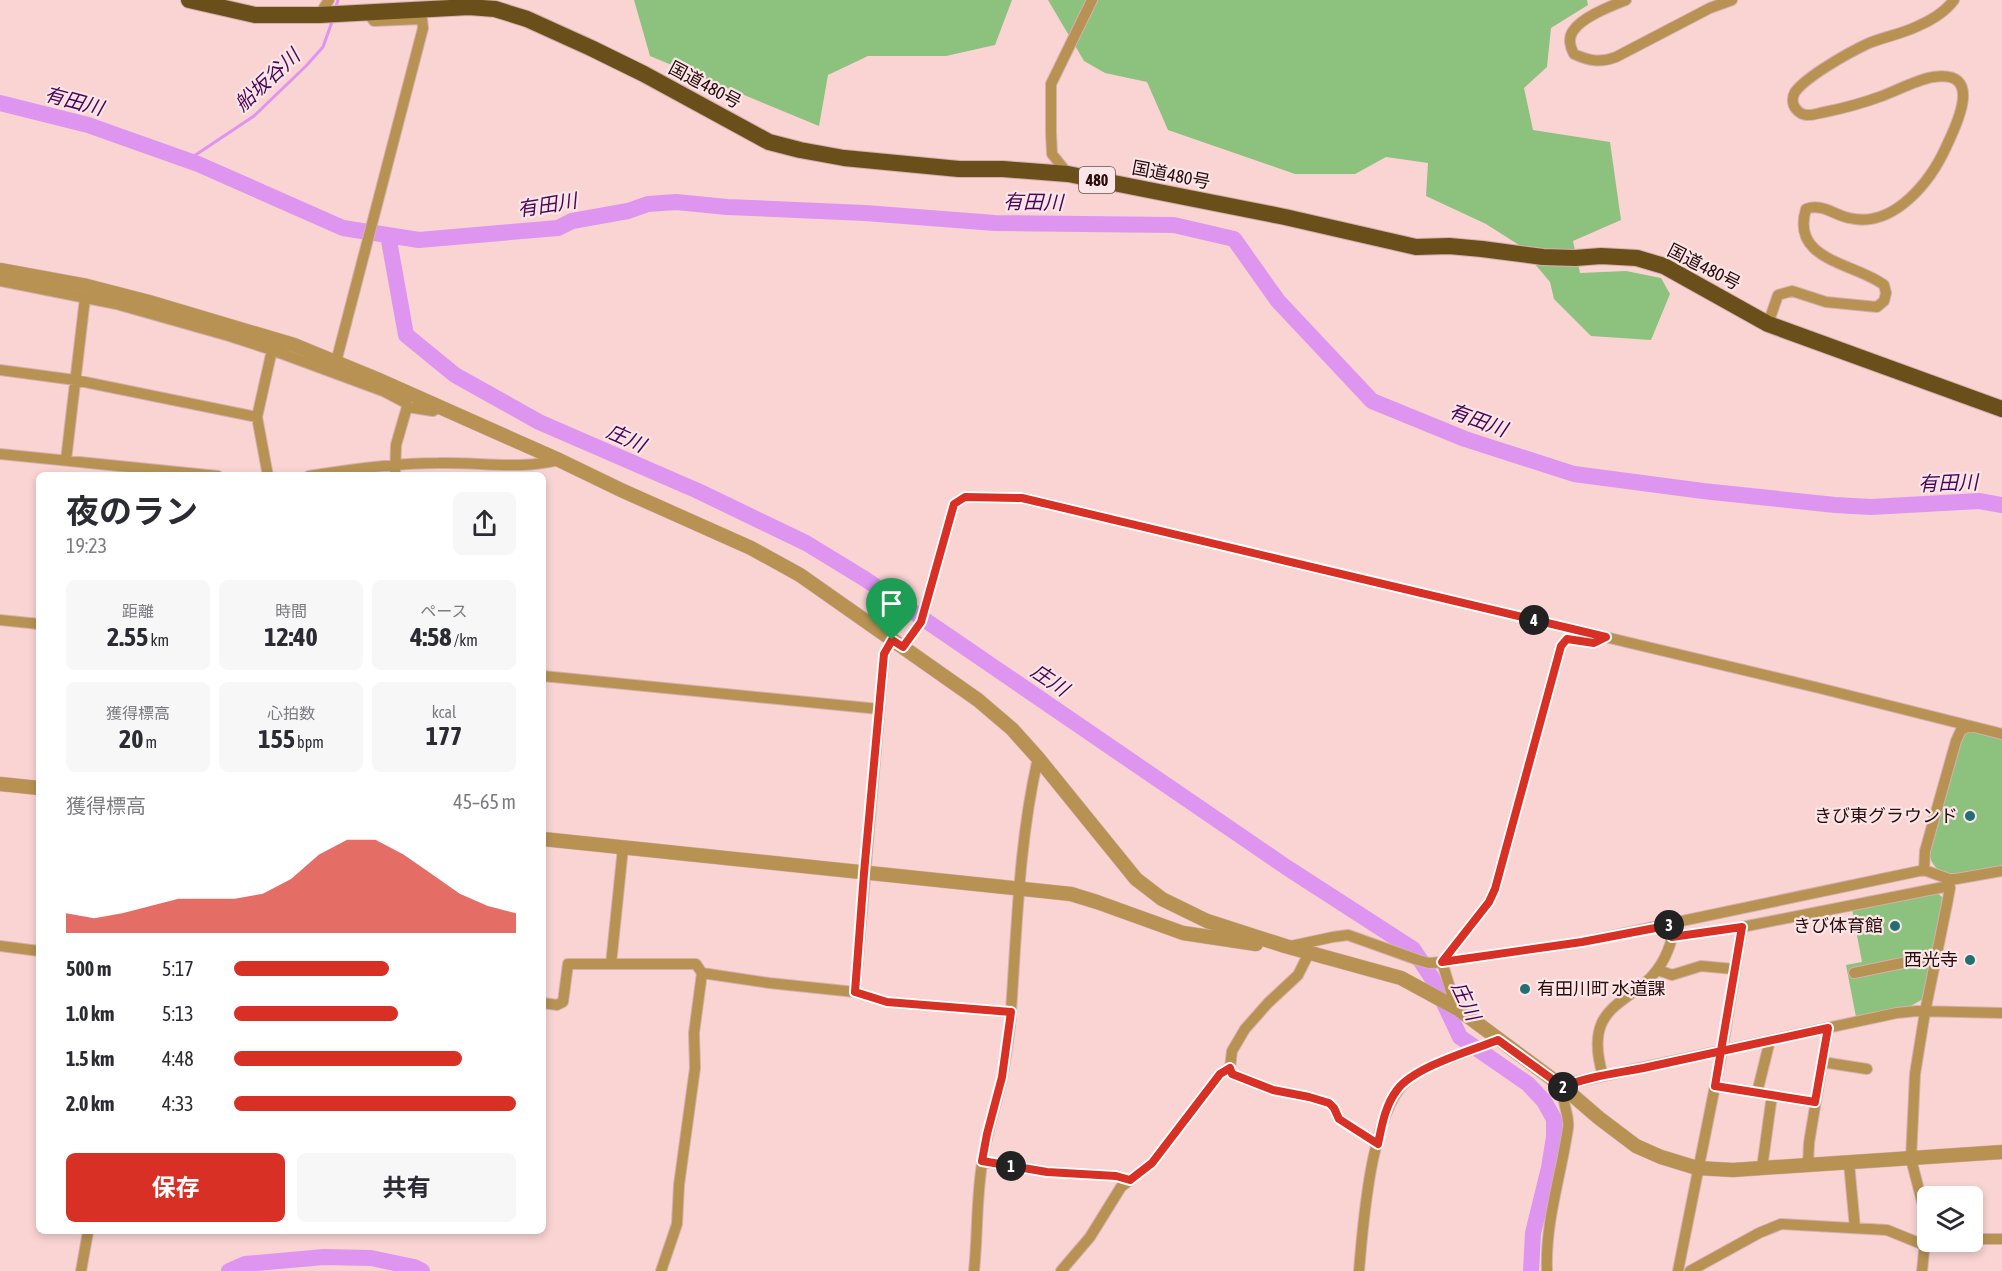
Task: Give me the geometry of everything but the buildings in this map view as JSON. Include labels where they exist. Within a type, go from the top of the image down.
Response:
[{"type":"highway","name":"国道480号","points":[[189,0],[255,15],[319,15],[469,7],[495,9],[527,19],[609,57],[769,142],[800,150],[844,158],[959,169],[1003,168],[1068,174],[1285,217],[1416,247],[1449,246],[1543,257],[1637,258],[1664,266],[1768,324],[2002,409]]},
{"type":"street","points":[[319,15],[329,0]]},
{"type":"street","points":[[1068,174],[1052,154],[1052,84],[1092,0]]},
{"type":"street","points":[[1626,0],[1605,7],[1573,30],[1570,36],[1570,46],[1574,54],[1587,60],[1603,62],[1710,8],[1732,0]]},
{"type":"street","points":[[1768,324],[1778,295],[1792,291],[1826,302],[1859,306],[1877,307],[1884,301],[1886,293],[1884,285],[1875,278],[1813,249],[1804,232],[1803,220],[1806,209],[1821,207],[1849,218],[1865,219],[1876,218],[1892,211],[1923,185],[1938,164],[1960,118],[1963,100],[1962,87],[1957,80],[1946,76],[1931,78],[1852,107],[1808,116],[1801,114],[1794,107],[1792,102],[1794,93],[1811,78],[1867,44],[1917,27],[1946,10],[1954,0]]},
{"type":"street","points":[[337,358],[423,28],[422,19],[374,21],[367,12]]},
{"type":"street","points":[[0,270],[38,276],[118,299],[272,350],[383,391],[406,403],[407,408],[396,445],[396,470]]},
{"type":"street","points":[[0,281],[85,298],[118,299],[239,327],[337,358],[438,407],[751,548],[800,575],[978,700],[1012,729],[1136,879],[1162,899],[1207,921],[1285,946],[1401,978],[1454,1006],[1563,1087],[1636,1146],[1661,1157],[1697,1168],[1733,1170],[2002,1152]]},
{"type":"street","points":[[66,460],[85,298]]},
{"type":"street","points":[[239,327],[242,334],[273,347],[257,417],[267,472]]},
{"type":"street","points":[[0,370],[75,381],[257,417]]},
{"type":"street","points":[[407,408],[433,411],[438,407]]},
{"type":"street","points":[[0,454],[180,472]]},
{"type":"street","points":[[367,472],[439,463],[540,465],[559,460]]},
{"type":"street","points":[[855,992],[884,654],[921,622],[954,504],[965,497],[1022,498],[2002,734]]},
{"type":"street","points":[[0,620],[36,624]]},
{"type":"street","points":[[1442,962],[1489,902],[1495,889],[1561,646],[1567,639],[1594,643],[1606,637]]},
{"type":"street","points":[[546,676],[879,709]]},
{"type":"street","points":[[1924,870],[1925,850],[1956,741],[1961,730],[1969,726]]},
{"type":"street","points":[[974,1271],[982,1161],[1002,1077],[1011,1012],[1012,974],[1031,786],[1038,758]]},
{"type":"street","points":[[0,784],[36,788]]},
{"type":"street","points":[[546,839],[1020,888],[1079,897],[1184,933],[1285,946],[1348,935],[1429,963],[1582,942],[1924,870],[1949,883]]},
{"type":"street","points":[[612,964],[623,848]]},
{"type":"street","points":[[1672,937],[1742,927],[1908,895],[2002,871]]},
{"type":"street","points":[[1905,874],[1911,877],[1913,883],[1913,889],[1908,895]]},
{"type":"street","points":[[1919,1186],[1911,1159],[1915,1074],[1949,883]]},
{"type":"street","points":[[1184,933],[1191,933],[1198,929],[1199,921],[1192,914]]},
{"type":"street","points":[[1603,1076],[1596,1051],[1600,1023],[1658,970],[1672,937],[1671,925]]},
{"type":"street","points":[[1678,1271],[1722,1051],[1742,927]]},
{"type":"street","points":[[0,946],[36,951]]},
{"type":"street","points":[[1310,953],[1298,975],[1245,1029],[1232,1051],[1230,1068],[1232,1074],[1273,1090],[1329,1103],[1339,1119],[1378,1144]]},
{"type":"street","points":[[1854,973],[1936,956]]},
{"type":"street","points":[[1442,962],[1454,1006]]},
{"type":"street","points":[[546,1003],[557,1005],[563,1002],[568,964],[696,964],[702,973],[694,1033],[695,1068],[679,1185],[677,1224],[661,1271]]},
{"type":"street","points":[[1658,970],[1672,975],[1701,966],[1734,969]]},
{"type":"street","points":[[702,973],[855,992],[887,1002],[1011,1012]]},
{"type":"street","points":[[1563,1087],[1574,1082],[1897,1013],[2002,1013]]},
{"type":"street","points":[[1808,1165],[1815,1102],[1828,1028]]},
{"type":"street","points":[[1359,1271],[1367,1188],[1386,1108],[1397,1090],[1412,1076],[1498,1040]]},
{"type":"street","points":[[1757,1093],[1770,1040]]},
{"type":"street","points":[[1822,1062],[1867,1069]]},
{"type":"street","points":[[1061,1271],[1090,1238],[1121,1187],[1152,1163],[1220,1074],[1230,1068]]},
{"type":"street","points":[[1715,1086],[1815,1102]]},
{"type":"street","points":[[1547,1271],[1548,1230],[1569,1125],[1562,1096],[1563,1087]]},
{"type":"street","points":[[1762,1168],[1772,1095]]},
{"type":"street","points":[[982,1161],[1047,1172],[1116,1176],[1130,1180]]},
{"type":"street","points":[[1849,1163],[1855,1228]]},
{"type":"street","points":[[1690,1271],[1774,1226],[1801,1224],[1855,1228],[1892,1231],[1917,1237]]},
{"type":"street","points":[[81,1271],[88,1234]]},
{"type":"street","points":[[1983,1239],[2002,1239]]},
{"type":"street","points":[[1922,1271],[1924,1252]]},
{"type":"green space","points":[[634,0],[1012,0],[995,45],[946,56],[868,56],[828,75],[819,126],[650,56]]},
{"type":"green space","points":[[1048,0],[1587,0],[1588,5],[1551,28],[1547,67],[1524,88],[1533,130],[1610,142],[1621,220],[1573,241],[1580,273],[1626,271],[1661,278],[1670,294],[1651,340],[1591,336],[1554,299],[1550,282],[1519,245],[1486,224],[1426,196],[1428,163],[1386,157],[1355,174],[1295,174],[1168,130],[1147,82],[1105,73],[1084,61]]},
{"type":"green space","name":"きび東グラウンド","points":[[1972,730],[2002,736],[2002,869],[1957,875],[1938,869],[1931,861],[1928,848],[1959,740]]},
{"type":"green space","points":[[1935,891],[1942,897],[1940,918],[1923,999],[1909,1007],[1856,1017],[1846,965],[1862,962],[1852,909]]},
{"type":"waterway","name":"船坂谷川","points":[[335,10],[338,0]]},
{"type":"waterway","name":"船坂谷川","points":[[188,160],[254,116],[306,66],[323,47],[333,19]]},
{"type":"waterway","name":"有田川","points":[[0,103],[88,125],[198,164],[343,228],[419,240],[558,228],[572,221],[628,211],[648,204],[676,202],[995,223],[1174,225],[1234,239],[1278,301],[1372,401],[1465,439],[1574,474],[1703,491],[1871,507],[1979,501],[2002,505]]},
{"type":"waterway","name":"庄川","points":[[388,235],[406,335],[455,375],[539,422],[698,491],[806,543],[865,579],[1286,867],[1413,949],[1432,978],[1460,1037],[1528,1084],[1544,1101],[1554,1119],[1554,1137],[1549,1168],[1533,1233],[1531,1271]]},
{"type":"waterway","points":[[229,1271],[245,1264],[324,1257],[371,1258],[414,1267],[422,1271]]},
{"type":"place","name":"きび東グラウンド","points":[[1970,816]]},
{"type":"place","name":"きび体育館","points":[[1895,926]]},
{"type":"place","name":"西光寺","points":[[1970,960]]},
{"type":"place","name":"有田川町 水道課","points":[[1525,989]]},
{"type":"route","points":[[892,640],[884,654],[855,992],[887,1002],[1011,1012],[1002,1077],[982,1161],[1047,1172],[1116,1176],[1130,1180],[1152,1163],[1220,1074],[1230,1068],[1232,1074],[1273,1090],[1329,1103],[1339,1119],[1346,1125],[1378,1144],[1386,1108],[1397,1090],[1412,1076],[1498,1040],[1563,1087],[1574,1082],[1722,1051],[1828,1028],[1815,1102],[1715,1086],[1722,1051],[1742,927],[1680,938],[1672,937],[1671,925],[1582,942],[1442,962],[1489,902],[1495,889],[1561,646],[1567,639],[1594,643],[1606,637],[1022,498],[965,497],[954,504],[921,622],[903,647],[892,640]]}]
